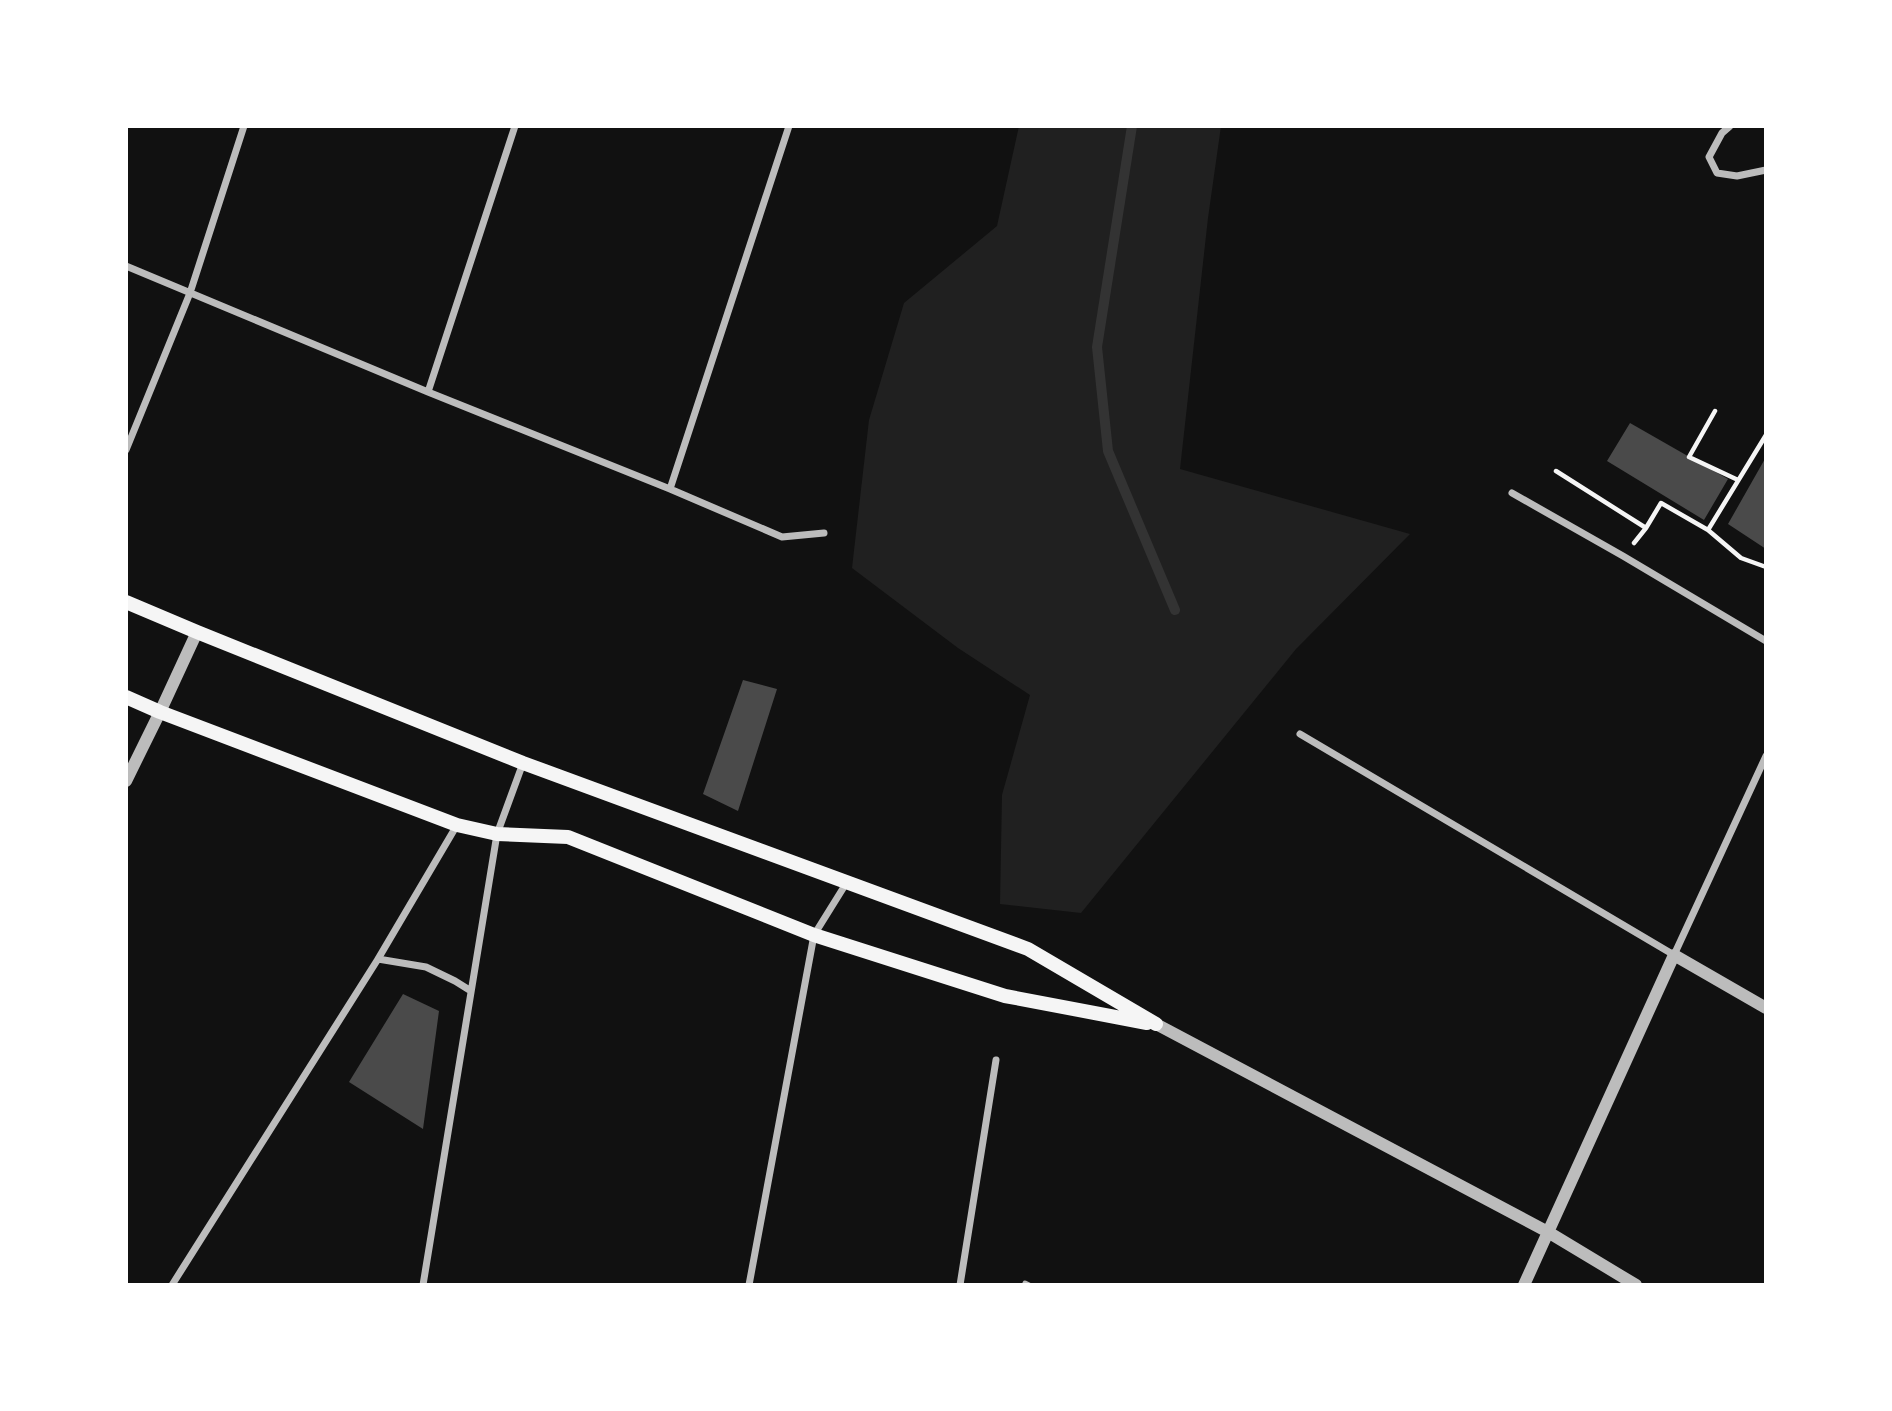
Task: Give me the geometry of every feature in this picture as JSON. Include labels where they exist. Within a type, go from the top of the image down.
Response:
[{"type":"main road","points":[[126,602],[523,763],[1028,949],[1156,1024]]},
{"type":"main road","points":[[126,697],[457,825],[497,834],[568,837],[814,934],[1005,996],[1156,1024]]},
{"type":"street","points":[[126,450],[190,293],[244,126]]},
{"type":"street","points":[[428,392],[515,126]]},
{"type":"street","points":[[670,489],[789,126]]},
{"type":"street","points":[[1730,126],[1722,133],[1709,157],[1717,173],[1737,176],[1766,170]]},
{"type":"street","points":[[126,266],[782,537],[824,533]]},
{"type":"street","points":[[1512,493],[1766,641]]},
{"type":"street","points":[[126,781],[197,632]]},
{"type":"street","points":[[1300,734],[1766,1008]]},
{"type":"street","points":[[1524,1285],[1766,756]]},
{"type":"street","points":[[423,1285],[497,834],[523,763]]},
{"type":"street","points":[[172,1285],[378,958],[457,825]]},
{"type":"street","points":[[749,1285],[814,934],[847,882]]},
{"type":"street","points":[[378,958],[426,967],[471,991]]},
{"type":"street","points":[[1156,1024],[1548,1232],[1636,1285]]},
{"type":"street","points":[[960,1285],[996,1060]]},
{"type":"path","points":[[1716,411],[1689,457],[1738,480]]},
{"type":"path","points":[[1708,530],[1766,435]]},
{"type":"path","points":[[1556,471],[1646,528]]},
{"type":"path","points":[[1623,556],[1646,528],[1661,503],[1708,530],[1741,558],[1766,567]]},
{"type":"shaded area","points":[[1019,126],[1221,126],[1180,469],[1410,534],[1296,649],[1081,913],[1000,904],[1002,795],[1030,695],[958,648],[852,568],[869,420],[904,303],[997,226]]},
{"type":"building","points":[[1630,423],[1728,479],[1704,520],[1607,461]]},
{"type":"building","points":[[1766,457],[1766,549],[1728,524]]},
{"type":"building","points":[[743,680],[777,689],[738,811],[703,794]]},
{"type":"building","points":[[403,994],[439,1011],[423,1129],[349,1082]]},
{"type":"waterway","points":[[1132,126],[1097,347],[1108,451],[1175,610]]}]
